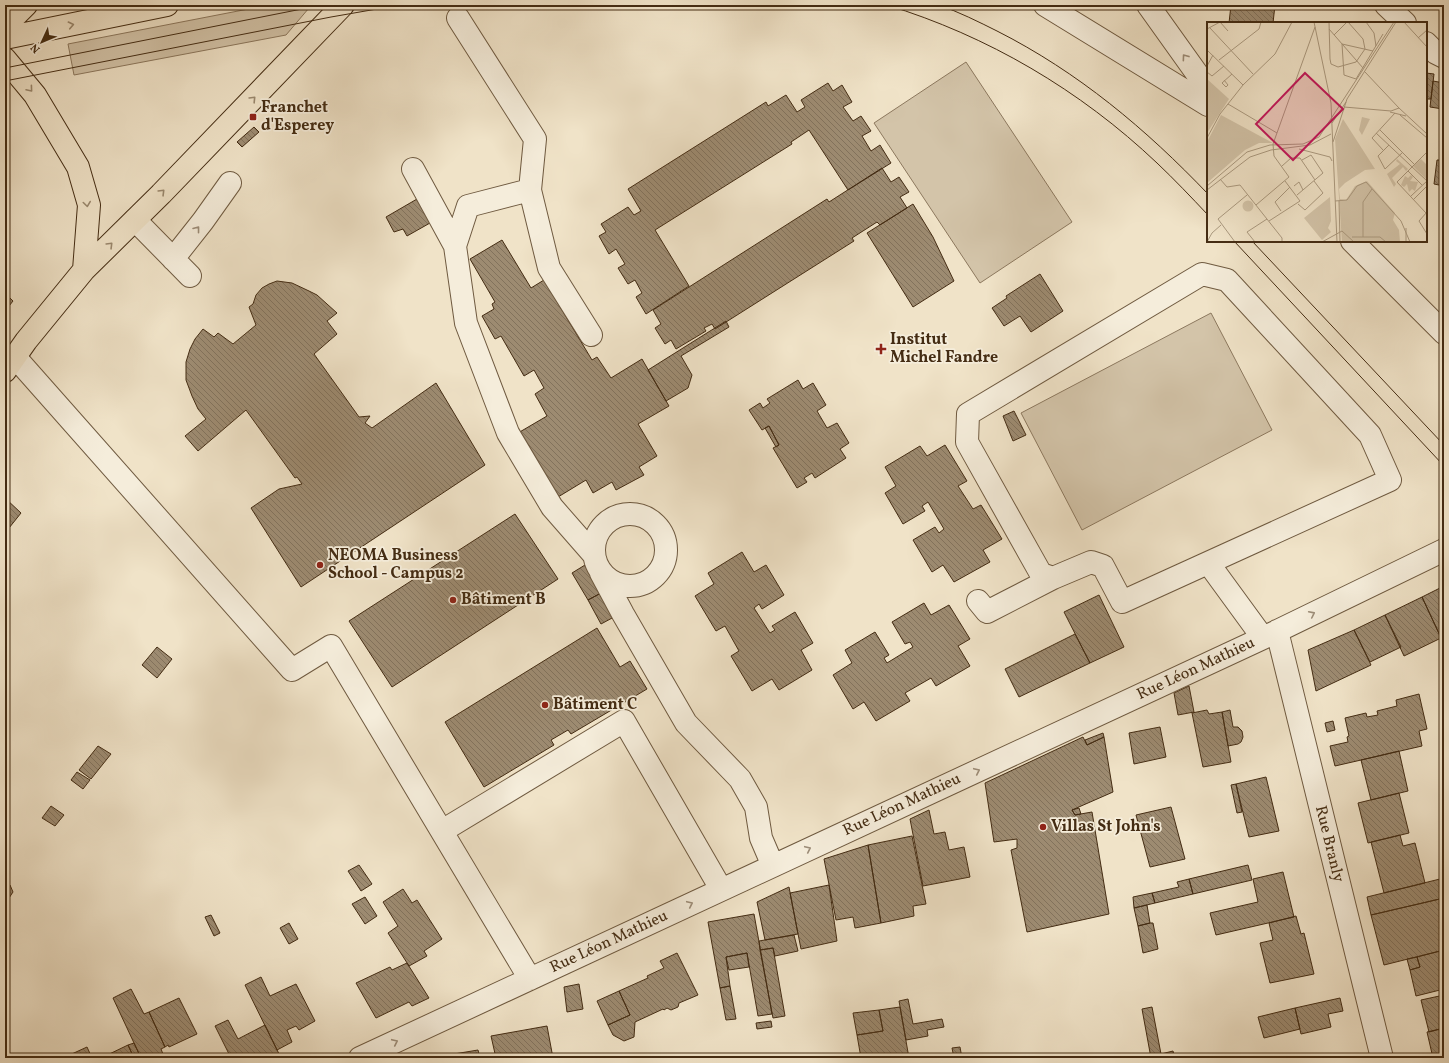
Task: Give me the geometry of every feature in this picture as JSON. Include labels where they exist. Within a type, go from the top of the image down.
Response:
[{"type":"main road","points":[[5,26],[26,5]]},
{"type":"main road","points":[[5,38],[167,5]]},
{"type":"main road","points":[[10,364],[26,341],[84,270],[135,220],[343,5]]},
{"type":"main road","points":[[5,58],[35,95],[78,167],[89,205],[84,270]]},
{"type":"street","points":[[1045,5],[1207,104]]},
{"type":"street","points":[[1148,5],[1207,88]]},
{"type":"street","points":[[1386,5],[1404,22]]},
{"type":"street","points":[[458,18],[535,139],[530,190],[549,268],[591,335]]},
{"type":"street","points":[[1427,44],[1436,53],[1444,57]]},
{"type":"street","points":[[413,168],[455,246],[466,323],[508,433],[552,507],[597,564],[623,614],[686,723],[740,779],[756,807],[761,838],[773,866]]},
{"type":"street","points":[[173,259],[230,184]]},
{"type":"street","points":[[455,246],[468,206],[530,190]]},
{"type":"street","points":[[135,220],[190,276]]},
{"type":"street","points":[[1353,242],[1444,333]]},
{"type":"street","points":[[978,601],[988,612],[1053,578],[1091,562],[1103,566],[1122,602],[1209,564],[1390,480],[1370,435],[1227,280],[1202,274],[968,414],[967,442],[1041,574],[1053,578]]},
{"type":"street","points":[[10,364],[292,670],[331,646],[530,979]]},
{"type":"street","name":"Rue Léon Mathieu","points":[[360,1058],[1270,634],[1444,550]]},
{"type":"street","points":[[1209,564],[1270,634]]},
{"type":"street","name":"Rue Branly","points":[[1270,634],[1382,1058]]},
{"type":"street","points":[[442,832],[624,722],[722,890]]},
{"type":"shaded area","points":[[269,5],[309,5],[309,8],[286,35],[74,75],[68,44]]},
{"type":"shaded area","points":[[966,62],[1072,222],[980,283],[874,123]]},
{"type":"shaded area","points":[[1211,313],[1272,430],[1082,530],[1021,413]]},
{"type":"building","points":[[1231,5],[1275,5],[1273,22],[1229,22]]},
{"type":"building","points":[[1427,73],[1434,74],[1431,99],[1427,99]]},
{"type":"building","points":[[1433,81],[1444,83],[1443,109],[1430,107]]},
{"type":"building","points":[[828,83],[833,91],[842,85],[852,102],[843,107],[853,121],[861,116],[871,131],[862,136],[871,151],[880,145],[891,163],[848,190],[809,130],[791,142],[792,144],[655,230],[689,286],[646,314],[636,297],[642,293],[635,280],[628,284],[618,268],[625,264],[616,249],[609,254],[599,236],[606,232],[601,224],[628,207],[634,215],[641,211],[628,189],[766,102],[768,106],[786,95],[797,112],[805,107],[801,100]]},
{"type":"building","points":[[254,127],[259,132],[242,147],[237,142]]},
{"type":"building","points":[[1437,160],[1444,160],[1444,186],[1434,184]]},
{"type":"building","points":[[882,168],[891,182],[899,177],[909,192],[900,197],[907,208],[880,225],[877,222],[852,238],[854,241],[715,329],[712,324],[704,328],[706,331],[676,349],[671,340],[665,344],[655,328],[661,324],[653,310],[827,199],[829,202]]},
{"type":"building","points":[[417,199],[430,223],[407,236],[403,229],[394,232],[386,217]]},
{"type":"building","points":[[913,204],[933,237],[954,281],[913,307],[867,233]]},
{"type":"building","points":[[502,240],[531,288],[544,280],[592,360],[597,357],[611,378],[642,359],[669,406],[638,424],[657,456],[639,467],[644,475],[616,490],[612,482],[593,493],[586,480],[558,497],[518,433],[547,416],[535,394],[544,388],[534,370],[524,376],[501,336],[495,339],[482,316],[494,309],[492,304],[495,302],[470,259]]},
{"type":"building","points":[[1040,274],[1063,311],[1031,332],[1020,316],[1004,326],[992,308],[1007,298],[1006,296]]},
{"type":"building","points":[[277,281],[292,283],[317,295],[337,313],[327,321],[337,334],[314,354],[359,417],[370,416],[365,423],[372,428],[436,383],[485,465],[301,587],[251,508],[279,489],[302,484],[297,477],[295,478],[246,410],[198,451],[185,436],[206,419],[198,409],[186,380],[186,362],[195,339],[203,329],[214,337],[218,333],[233,344],[256,325],[249,307],[253,304],[256,295],[262,288]]},
{"type":"building","points":[[8,296],[13,301],[5,311],[5,300]]},
{"type":"building","points":[[726,321],[729,327],[681,356],[692,375],[688,388],[666,401],[648,370]]},
{"type":"building","points":[[798,380],[803,389],[813,383],[826,405],[817,411],[827,428],[837,423],[849,443],[840,449],[846,458],[815,478],[812,473],[804,478],[807,482],[797,488],[773,448],[779,445],[769,426],[762,430],[749,410],[760,403],[763,408],[770,403],[767,399]]},
{"type":"building","points":[[1014,411],[1026,435],[1013,441],[1003,416]]},
{"type":"building","points":[[769,426],[779,445],[776,447],[765,428]]},
{"type":"building","points":[[945,445],[967,481],[958,486],[973,509],[981,505],[1002,539],[983,550],[990,562],[954,582],[943,565],[932,572],[913,540],[935,527],[939,533],[944,529],[928,502],[922,506],[925,511],[903,524],[885,493],[896,486],[885,467],[920,446],[927,456]]},
{"type":"building","points":[[5,498],[21,513],[5,533]]},
{"type":"building","name":"Bâtiment B","points":[[515,514],[558,579],[392,687],[349,621]]},
{"type":"building","points":[[742,552],[754,572],[766,565],[784,595],[762,609],[759,604],[754,608],[770,633],[775,630],[772,626],[795,612],[813,643],[801,650],[812,670],[779,690],[772,679],[752,691],[731,656],[739,651],[725,626],[716,631],[695,596],[714,584],[708,573]]},
{"type":"building","points":[[585,565],[601,593],[588,600],[572,573]]},
{"type":"building","points":[[1444,586],[1444,644],[1422,597]]},
{"type":"building","points":[[601,593],[614,617],[601,624],[588,600]]},
{"type":"building","points":[[1099,595],[1124,647],[1090,663],[1064,612]]},
{"type":"building","points":[[1422,597],[1441,638],[1404,656],[1385,615]]},
{"type":"building","points":[[924,603],[931,615],[949,605],[970,639],[958,646],[970,666],[936,686],[931,678],[905,693],[910,701],[876,721],[864,702],[853,709],[833,675],[852,663],[845,650],[875,632],[889,655],[884,658],[887,663],[913,647],[910,642],[905,644],[892,622]]},
{"type":"building","points":[[1385,615],[1401,647],[1370,662],[1354,630]]},
{"type":"building","name":"Bâtiment C","points":[[597,628],[620,667],[630,661],[647,689],[571,734],[568,730],[551,740],[554,745],[484,787],[445,722]]},
{"type":"building","points":[[1354,630],[1371,665],[1316,691],[1308,650]]},
{"type":"building","points":[[1075,634],[1090,663],[1019,697],[1005,669]]},
{"type":"building","points":[[157,647],[172,659],[157,678],[142,665]]},
{"type":"building","points":[[1189,686],[1194,712],[1178,715],[1174,693]]},
{"type":"building","points":[[1419,694],[1427,729],[1419,731],[1422,746],[1335,766],[1330,746],[1348,742],[1347,737],[1349,736],[1345,718],[1366,713],[1367,717],[1378,715],[1377,711],[1397,706],[1396,700]]},
{"type":"building","points":[[1207,710],[1209,714],[1222,712],[1231,762],[1203,767],[1192,713]]},
{"type":"building","points":[[1230,710],[1233,727],[1238,727],[1242,731],[1243,737],[1241,742],[1238,744],[1228,746],[1222,712]]},
{"type":"building","points":[[1333,721],[1335,730],[1327,732],[1325,723]]},
{"type":"building","points":[[1160,727],[1166,757],[1134,764],[1129,733]]},
{"type":"building","points":[[1103,733],[1104,737],[1087,745],[1085,740]]},
{"type":"building","name":"Villas St John's","points":[[1083,737],[1087,745],[1104,737],[1113,792],[1072,810],[1075,815],[1092,812],[1109,914],[1027,932],[1011,850],[1017,848],[1017,839],[994,842],[985,783]]},
{"type":"building","points":[[98,746],[111,754],[91,779],[79,770]]},
{"type":"building","points":[[1399,751],[1408,791],[1371,800],[1361,760]]},
{"type":"building","points":[[77,772],[90,780],[83,789],[71,780]]},
{"type":"building","points":[[1266,777],[1279,831],[1249,837],[1236,784]]},
{"type":"building","points":[[1236,784],[1242,812],[1237,813],[1231,785]]},
{"type":"building","points":[[1399,793],[1409,833],[1368,843],[1358,803]]},
{"type":"building","points":[[51,806],[64,815],[55,826],[42,818]]},
{"type":"building","points":[[1171,807],[1185,859],[1150,867],[1136,815]]},
{"type":"building","points":[[1079,808],[1081,814],[1075,815],[1072,810]]},
{"type":"building","points":[[929,810],[934,834],[945,832],[949,850],[964,847],[970,877],[923,886],[910,819]]},
{"type":"building","points":[[1400,835],[1403,846],[1415,843],[1425,883],[1384,893],[1371,842]]},
{"type":"building","points":[[912,836],[926,904],[913,906],[914,916],[881,923],[868,845]]},
{"type":"building","points":[[868,845],[881,923],[855,928],[853,917],[836,920],[824,859]]},
{"type":"building","points":[[359,865],[372,884],[361,891],[348,871]]},
{"type":"building","points":[[1248,865],[1252,880],[1193,894],[1189,879]]},
{"type":"building","points":[[1283,872],[1294,917],[1216,935],[1210,913],[1258,902],[1253,879]]},
{"type":"building","points":[[1444,878],[1444,898],[1371,915],[1367,897]]},
{"type":"building","points":[[1189,879],[1193,894],[1155,903],[1152,893],[1179,887],[1177,882]]},
{"type":"building","points":[[10,885],[13,892],[7,901],[5,900],[5,891]]},
{"type":"building","points":[[829,885],[837,941],[801,949],[790,893]]},
{"type":"building","points":[[789,887],[798,934],[765,940],[757,902]]},
{"type":"building","points":[[403,889],[412,903],[417,900],[442,939],[424,951],[427,956],[409,966],[388,933],[398,926],[383,902]]},
{"type":"building","points":[[1152,893],[1155,903],[1134,908],[1133,897]]},
{"type":"building","points":[[365,897],[377,916],[365,924],[352,904]]},
{"type":"building","points":[[1444,898],[1444,950],[1384,965],[1371,915]]},
{"type":"building","points":[[1147,905],[1150,923],[1138,926],[1134,908]]},
{"type":"building","points":[[754,914],[772,1014],[758,1016],[747,953],[726,957],[730,986],[720,988],[708,922]]},
{"type":"building","points":[[211,915],[220,933],[214,936],[205,917]]},
{"type":"building","points":[[1296,916],[1301,934],[1304,933],[1314,974],[1270,983],[1260,943],[1273,940],[1269,923]]},
{"type":"building","points":[[289,923],[298,939],[289,944],[280,928]]},
{"type":"building","points":[[1153,923],[1158,949],[1143,953],[1138,926]]},
{"type":"building","points":[[794,935],[798,951],[775,956],[773,948],[760,950],[759,941]]},
{"type":"building","points":[[773,948],[785,1016],[773,1018],[760,950]]},
{"type":"building","points":[[1440,951],[1444,969],[1444,989],[1416,996],[1410,970],[1420,967],[1417,957]]},
{"type":"building","points":[[677,953],[698,995],[679,1003],[678,1007],[671,1010],[667,1008],[664,1010],[663,1009],[635,1022],[634,1037],[624,1041],[613,1035],[608,1025],[630,1015],[619,991],[648,978],[647,976],[664,968],[660,961]]},
{"type":"building","points":[[747,953],[749,967],[729,970],[726,957]]},
{"type":"building","points":[[1417,957],[1420,967],[1410,970],[1407,959]]},
{"type":"building","points":[[407,963],[429,998],[412,1006],[409,1002],[376,1018],[356,983],[390,967],[392,970]]},
{"type":"building","points":[[261,977],[270,996],[296,984],[315,1021],[299,1030],[296,1026],[287,1030],[292,1042],[277,1050],[245,985]]},
{"type":"building","points":[[579,984],[583,1009],[567,1012],[564,987]]},
{"type":"building","points":[[730,986],[736,1019],[726,1020],[720,988]]},
{"type":"building","points":[[131,989],[144,1014],[149,1012],[165,1047],[161,1049],[163,1054],[155,1058],[141,1058],[113,998]]},
{"type":"building","points":[[619,991],[630,1015],[608,1025],[597,1001]]},
{"type":"building","points":[[1444,995],[1444,1028],[1429,1032],[1421,1000]]},
{"type":"building","points":[[179,998],[197,1034],[169,1047],[168,1045],[165,1047],[149,1012]]},
{"type":"building","points":[[1340,998],[1343,1011],[1328,1014],[1331,1027],[1301,1034],[1295,1008]]},
{"type":"building","points":[[908,999],[913,1024],[942,1019],[944,1027],[927,1030],[928,1036],[906,1040],[899,1001]]},
{"type":"building","points":[[900,1007],[909,1058],[861,1058],[857,1035],[883,1031],[879,1010]]},
{"type":"building","points":[[1152,1007],[1162,1058],[1151,1058],[1142,1009]]},
{"type":"building","points":[[1295,1008],[1300,1029],[1264,1038],[1258,1017]]},
{"type":"building","points":[[879,1010],[883,1031],[857,1035],[853,1013]]},
{"type":"building","points":[[228,1020],[238,1039],[265,1025],[281,1058],[231,1058],[215,1026]]},
{"type":"building","points":[[771,1021],[772,1027],[757,1029],[756,1023]]},
{"type":"building","points":[[547,1026],[553,1058],[496,1058],[491,1036]]},
{"type":"building","points":[[1444,1028],[1444,1058],[1433,1058],[1427,1032]]},
{"type":"building","points":[[134,1043],[141,1058],[134,1058],[128,1045]]},
{"type":"building","points":[[128,1045],[134,1058],[101,1058]]},
{"type":"building","points":[[87,1047],[92,1058],[63,1058]]},
{"type":"building","points":[[960,1047],[962,1058],[954,1058],[952,1048]]},
{"type":"building","points":[[478,1050],[480,1058],[436,1058],[454,1054]]},
{"type":"building","points":[[1173,1051],[1175,1058],[1162,1058],[1161,1054]]},
{"type":"tram line","points":[[5,68],[322,5]]},
{"type":"tram line","points":[[5,81],[331,17],[400,5]]},
{"type":"tram line","points":[[887,5],[961,32],[997,49],[1064,89],[1097,112],[1127,137],[1163,169],[1207,214]]},
{"type":"tram line","points":[[939,5],[997,31],[1027,47],[1083,83],[1160,147],[1207,193]]},
{"type":"tram line","points":[[1235,242],[1444,466]]},
{"type":"tram line","points":[[1253,242],[1444,445]]},
{"type":"place","name":"Franchet d'Esperey","points":[[253,117]]},
{"type":"place","name":"Institut Michel Fandre","points":[[881,349]]},
{"type":"place","name":"NEOMA Business School - Campus 2","points":[[320,565]]},
{"type":"place","name":"Bâtiment B","points":[[453,600]]},
{"type":"place","name":"Bâtiment C","points":[[545,705]]},
{"type":"place","name":"Villas St John's","points":[[1043,827]]}]
